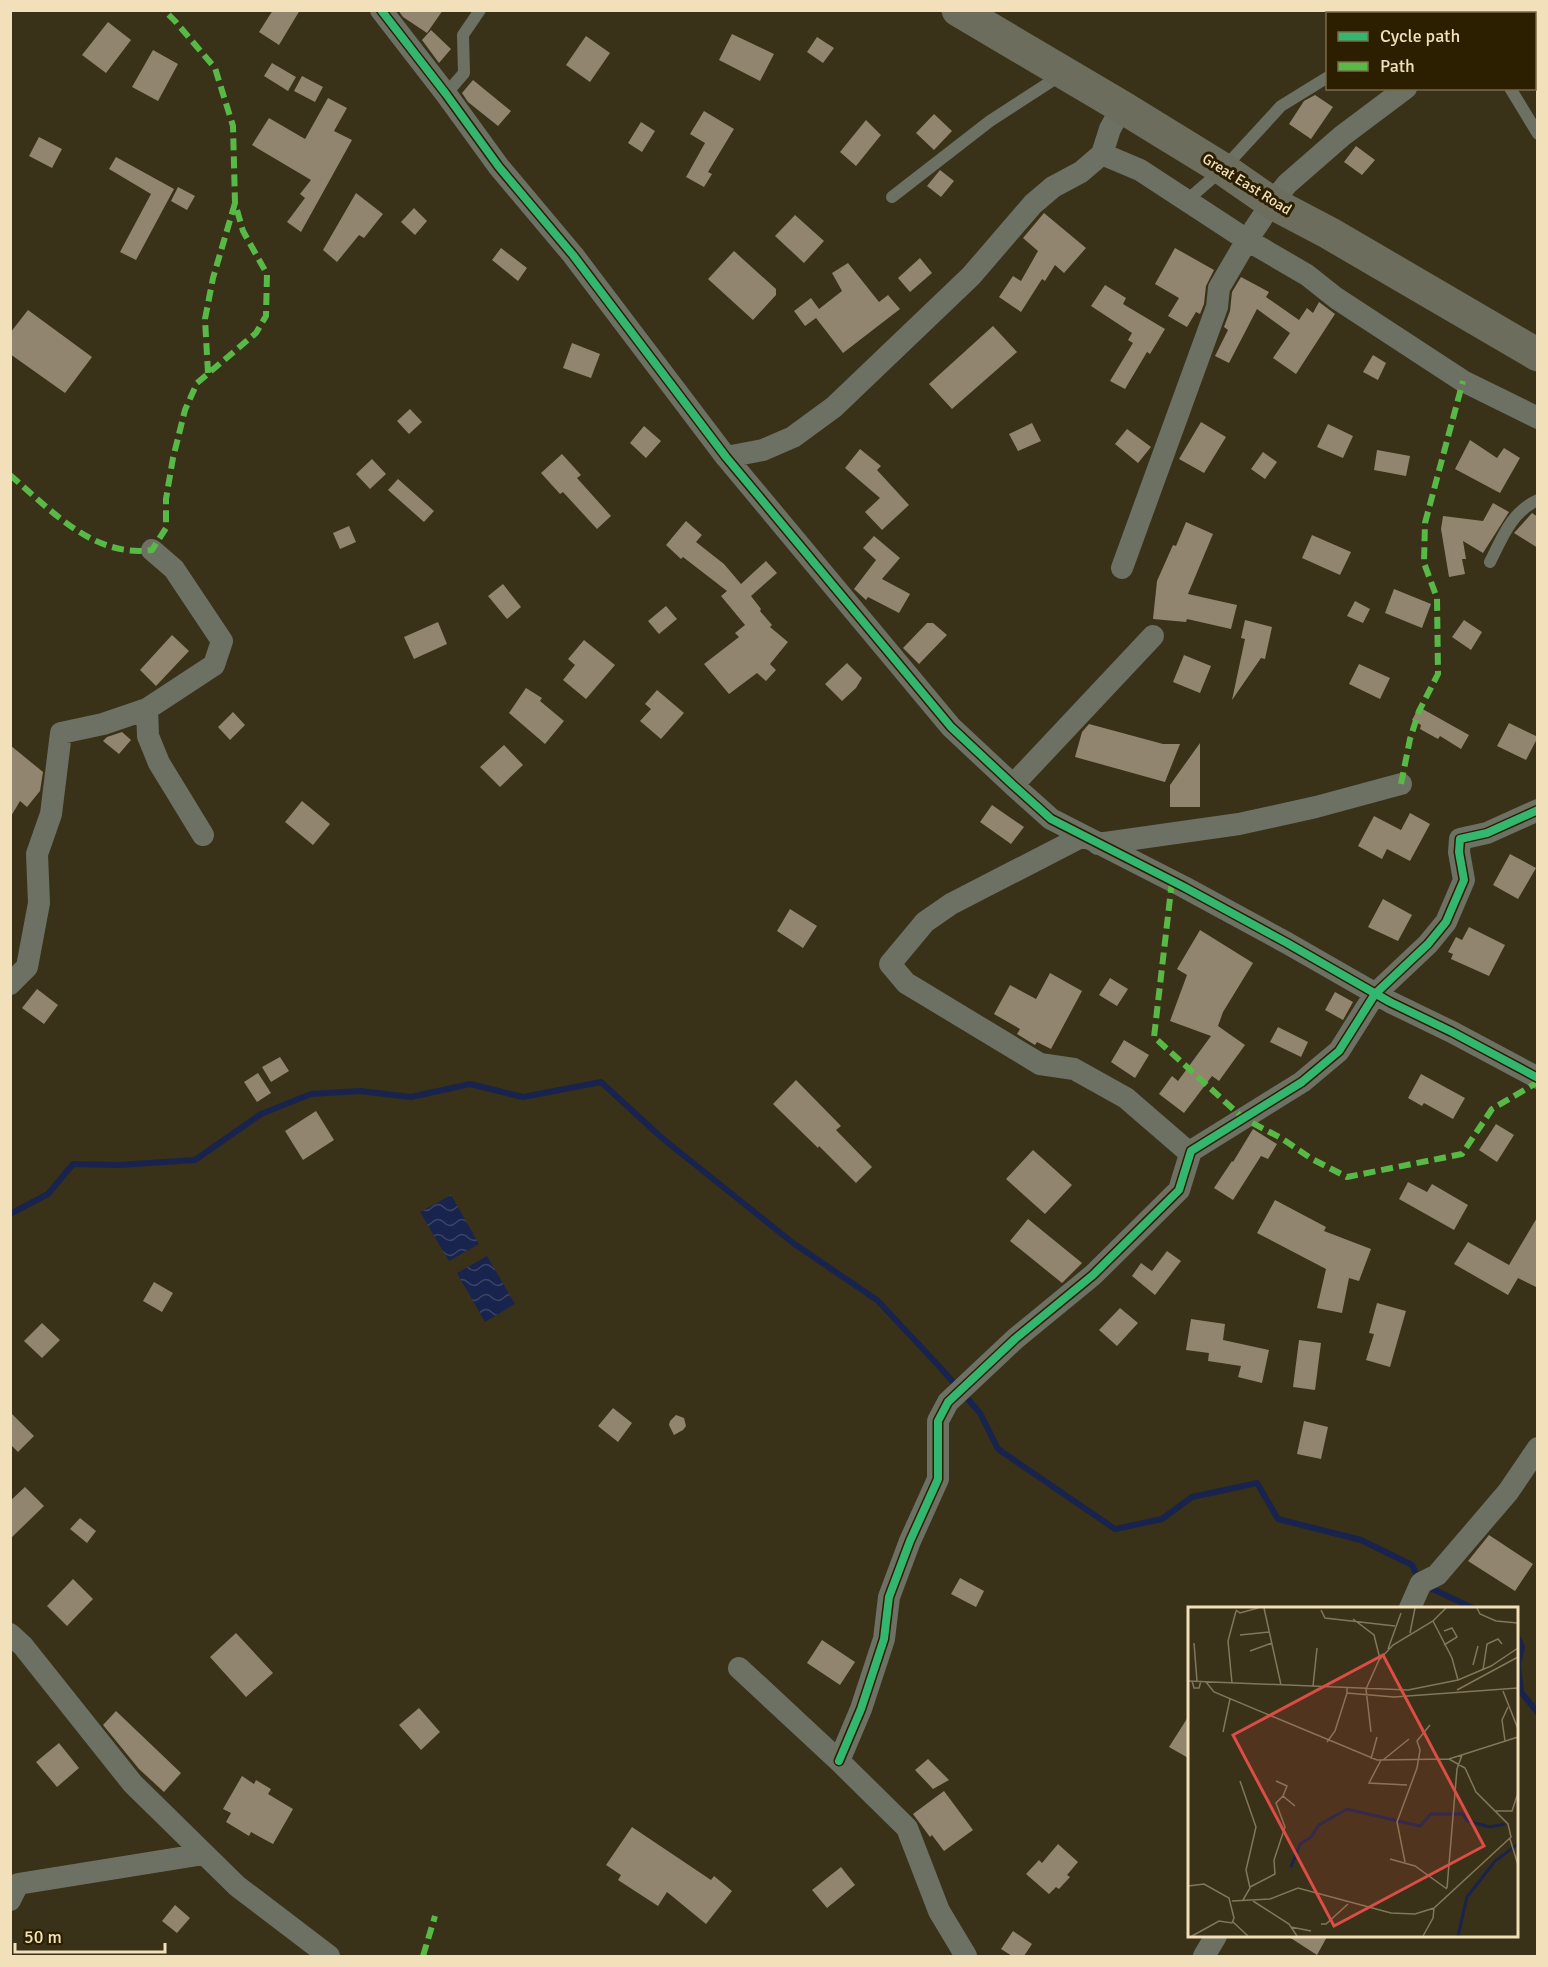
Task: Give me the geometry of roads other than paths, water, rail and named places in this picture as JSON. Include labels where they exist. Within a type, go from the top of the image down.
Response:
[{"type":"highway","name":"Great East Road","points":[[958,10],[1223,169],[1272,203],[1329,233],[1538,355]]},
{"type":"street","points":[[381,10],[499,167],[573,255],[726,457],[951,727],[1012,785],[1051,819],[1225,909],[1375,994],[1538,1078]]},
{"type":"street","points":[[1122,568],[1217,307],[1219,288],[1247,240],[1287,184],[1342,136],[1403,90]]},
{"type":"street","points":[[726,457],[763,450],[793,437],[834,407],[971,276],[1033,204],[1053,187],[1081,172],[1102,154],[1110,129],[1122,107]]},
{"type":"street","points":[[1102,154],[1140,170],[1247,240],[1306,274],[1345,304],[1463,381],[1538,418]]},
{"type":"street","points":[[10,984],[27,967],[39,903],[38,854],[51,813],[61,733],[103,724],[147,709],[214,665],[222,641],[174,569],[152,550]]},
{"type":"street","points":[[1012,785],[1153,636]]},
{"type":"street","points":[[147,709],[148,736],[159,763],[203,835]]},
{"type":"street","points":[[1191,1151],[1185,1149],[1126,1098],[1074,1069],[1040,1064],[906,983],[890,964],[925,922],[951,904],[1091,840],[1239,824],[1316,807],[1401,784]]},
{"type":"street","points":[[839,1761],[861,1709],[884,1639],[889,1597],[910,1541],[938,1479],[938,1421],[948,1402],[1016,1339],[1092,1275],[1179,1191],[1191,1151],[1302,1082],[1339,1051],[1375,994],[1428,944],[1446,922],[1464,880],[1459,852],[1460,839],[1487,833],[1538,810]]},
{"type":"street","points":[[1410,1607],[1421,1583],[1437,1575],[1508,1492],[1538,1448]]},
{"type":"street","points":[[10,1634],[23,1646],[133,1784],[237,1886],[329,1956]]},
{"type":"street","points":[[739,1668],[907,1828],[939,1911],[966,1956]]},
{"type":"street","points":[[10,1900],[18,1884],[204,1854]]},
{"type":"street","points":[[1204,1956],[1215,1937]]},
{"type":"lane","points":[[446,94],[464,73],[463,35],[480,10]]},
{"type":"lane","points":[[892,197],[990,122],[1064,73]]},
{"type":"lane","points":[[1186,201],[1223,169],[1281,106],[1326,78]]},
{"type":"lane","points":[[1511,90],[1538,134]]},
{"type":"lane","points":[[1490,562],[1509,524],[1529,503],[1538,500]]},
{"type":"water","points":[[451,1195],[479,1244],[449,1261],[420,1212]]},
{"type":"water","points":[[487,1256],[515,1304],[485,1322],[457,1273]]},
{"type":"waterway","points":[[10,1214],[48,1194],[73,1164],[119,1165],[195,1160],[261,1114],[311,1094],[360,1091],[411,1097],[470,1084],[523,1097],[601,1082],[662,1138],[793,1243],[877,1300],[980,1413],[998,1449],[1115,1529],[1162,1519],[1192,1497],[1257,1483],[1278,1519],[1361,1540],[1412,1565],[1419,1580]]},
{"type":"waterway","points":[[1426,1586],[1471,1607]]},
{"type":"waterway","points":[[1518,1638],[1522,1647],[1518,1664]]},
{"type":"waterway","points":[[1518,1664],[1521,1692],[1538,1713]]}]
